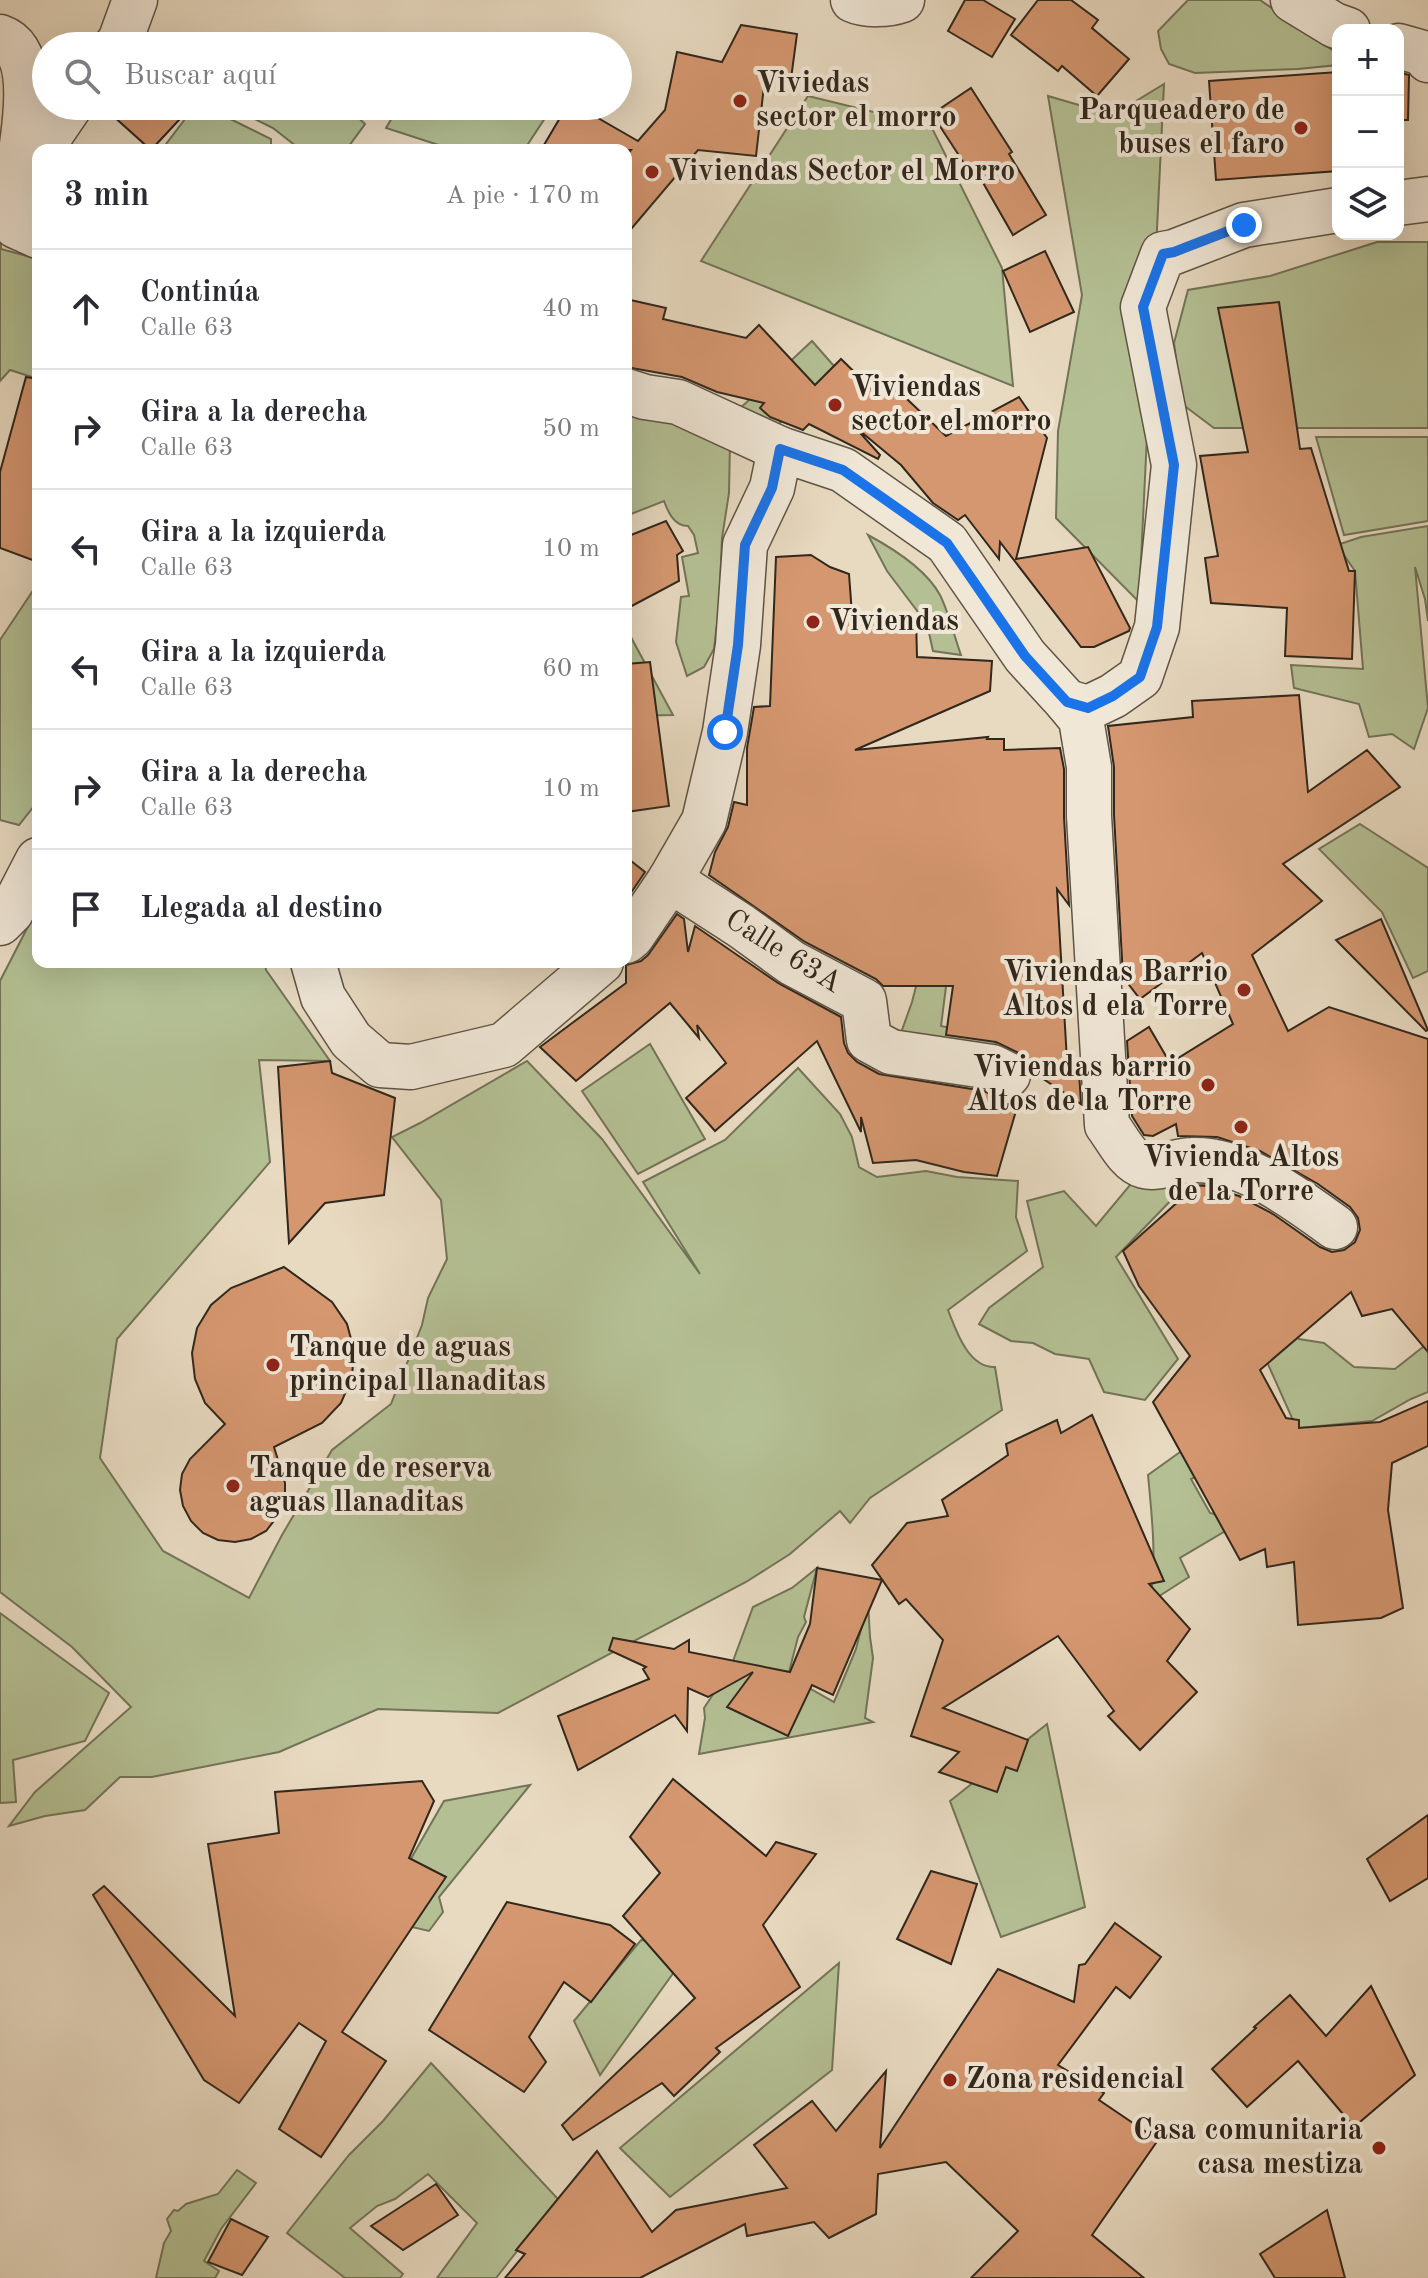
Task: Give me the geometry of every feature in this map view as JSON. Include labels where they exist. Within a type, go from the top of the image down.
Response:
[{"type":"street","points":[[123,32],[135,0]]},
{"type":"street","points":[[853,0],[861,4],[902,0]]},
{"type":"street","points":[[1293,0],[1332,24]]},
{"type":"street","points":[[0,37],[16,49],[24,65],[27,85],[16,183],[31,219]]},
{"type":"street","points":[[1404,48],[1423,53],[1428,60]]},
{"type":"street","points":[[44,144],[61,120]]},
{"type":"street","points":[[1404,202],[1428,199]]},
{"type":"street","points":[[1067,702],[1088,708],[1113,696],[1140,677],[1157,627],[1174,465],[1143,307],[1163,254],[1244,225],[1332,211]]},
{"type":"street","points":[[632,393],[678,402],[780,449],[843,470],[947,543],[1025,656],[1081,719],[1089,767],[1089,816],[1107,1125],[1128,1154],[1143,1166],[1192,1160],[1219,1162],[1269,1183],[1335,1227]]},
{"type":"street","points":[[632,936],[670,880],[704,821],[725,732],[738,645],[745,545],[772,488],[780,449]]},
{"type":"street","points":[[0,923],[11,912],[32,872]]},
{"type":"street","name":"Calle 63A","points":[[670,880],[792,963],[864,1001],[869,1040],[891,1052],[992,1067],[1008,1075]]},
{"type":"street","points":[[315,968],[323,997],[351,1040],[380,1065],[411,1067],[504,1045],[594,968]]},
{"type":"green space","points":[[1188,0],[1260,0],[1332,50],[1332,66],[1195,73],[1169,64],[1161,49],[1158,31]]},
{"type":"green space","points":[[1164,84],[1139,602],[1056,518],[1058,431],[1082,295],[1048,96],[1113,115]]},
{"type":"green space","points":[[808,96],[931,126],[1002,268],[1013,386],[701,261]]},
{"type":"green space","points":[[184,120],[232,120],[271,139],[271,144],[166,144]]},
{"type":"green space","points":[[257,120],[361,120],[365,124],[350,144],[293,144]]},
{"type":"green space","points":[[391,120],[544,120],[528,144],[435,144],[386,128]]},
{"type":"green space","points":[[0,150],[1,249],[32,257],[32,377],[10,370],[0,381]]},
{"type":"green space","points":[[1377,242],[1428,242],[1428,428],[1214,428],[1182,404],[1174,343],[1188,290],[1270,276]]},
{"type":"green space","points":[[812,341],[834,366],[777,426],[735,413]]},
{"type":"green space","points":[[632,409],[730,442],[729,493],[722,538],[714,649],[704,667],[687,676],[676,642],[681,597],[689,596],[682,557],[698,553],[694,535],[688,526],[672,518],[664,501],[632,514]]},
{"type":"green space","points":[[1316,437],[1428,437],[1428,521],[1344,535]]},
{"type":"green space","points":[[1428,526],[1428,621],[1415,567],[1428,708],[1414,749],[1392,734],[1369,737],[1359,704],[1294,688],[1291,665],[1363,669],[1355,571],[1337,545],[1361,537]]},
{"type":"green space","points":[[868,535],[908,560],[934,586],[946,609],[961,655],[933,651],[927,624],[887,571]]},
{"type":"green space","points":[[32,592],[32,809],[19,825],[0,820],[0,640]]},
{"type":"green space","points":[[632,639],[673,715],[632,716]]},
{"type":"green space","points":[[1360,824],[1428,868],[1428,971],[1413,978],[1382,912],[1319,849]]},
{"type":"green space","points":[[32,919],[32,968],[266,968],[330,1061],[259,1060],[270,1162],[117,1339],[100,1458],[163,1551],[249,1598],[332,1450],[391,1404],[422,1325],[428,1298],[447,1259],[441,1200],[392,1137],[527,1061],[602,1139],[700,1274],[643,1182],[725,1140],[798,1068],[840,1114],[852,1137],[859,1167],[877,1177],[926,1171],[957,1177],[1018,1181],[1016,1217],[1027,1251],[948,1310],[970,1355],[986,1366],[995,1367],[1002,1410],[870,1498],[850,1523],[840,1511],[790,1554],[746,1582],[498,1713],[378,1709],[279,1752],[152,1777],[120,1777],[85,1810],[9,1826],[35,1792],[131,1707],[72,1647],[0,1592],[0,981]]},
{"type":"green space","points":[[923,959],[949,963],[941,1026],[994,1037],[1000,1061],[897,1044]]},
{"type":"green space","points":[[650,1044],[705,1139],[638,1174],[582,1091]]},
{"type":"green space","points":[[1145,1167],[1228,1178],[1180,1191],[1116,1257],[1178,1359],[1145,1400],[1104,1392],[1089,1359],[1055,1354],[1033,1343],[1011,1341],[979,1324],[989,1308],[1043,1267],[1027,1201],[1064,1191],[1096,1226]]},
{"type":"green space","points":[[1291,1325],[1299,1339],[1324,1343],[1354,1367],[1395,1369],[1428,1343],[1428,1392],[1372,1421],[1299,1428],[1267,1362]]},
{"type":"green space","points":[[1187,1447],[1210,1471],[1191,1479],[1210,1513],[1218,1515],[1232,1527],[1180,1558],[1189,1577],[1150,1602],[1153,1555],[1148,1475]]},
{"type":"green space","points":[[817,1568],[804,1617],[806,1622],[798,1637],[788,1676],[834,1702],[856,1649],[868,1602],[873,1658],[865,1718],[873,1722],[699,1754],[704,1708],[730,1669],[753,1607],[792,1588]]},
{"type":"green space","points":[[0,1613],[109,1693],[85,1741],[13,1760],[16,1802],[0,1803]]},
{"type":"green space","points":[[1047,1724],[1085,1907],[1001,1937],[950,1801]]},
{"type":"green space","points":[[530,1785],[439,1897],[443,1912],[429,1931],[386,1921],[405,1869],[444,1801]]},
{"type":"green space","points":[[641,1940],[692,1947],[600,2075],[574,2021]]},
{"type":"green space","points":[[839,1963],[832,2070],[670,2197],[620,2148]]},
{"type":"green space","points":[[431,2063],[558,2199],[496,2278],[437,2278],[477,2223],[428,2174],[395,2199],[377,2206],[350,2228],[403,2274],[400,2278],[345,2278],[287,2233],[349,2155],[383,2121]]},
{"type":"green space","points":[[237,2170],[256,2183],[221,2229],[204,2261],[219,2271],[215,2278],[156,2278],[164,2243],[171,2231],[167,2219],[174,2210],[178,2211],[186,2204],[218,2194]]},
{"type":"building","points":[[965,0],[983,0],[1015,19],[992,57],[948,31]]},
{"type":"building","points":[[1038,0],[1071,0],[1098,20],[1092,28],[1129,59],[1097,96],[1062,66],[1058,71],[1011,35]]},
{"type":"building","points":[[741,25],[797,34],[791,79],[765,77],[756,156],[698,150],[632,228],[632,144],[545,144],[559,120],[601,120],[638,141],[665,110],[677,52],[722,62]]},
{"type":"building","points":[[1332,72],[1332,171],[1216,180],[1209,81]]},
{"type":"building","points":[[1404,74],[1409,75],[1408,120],[1404,120]]},
{"type":"building","points":[[971,88],[1012,152],[1009,154],[1046,215],[1013,235],[978,174],[973,177],[932,114]]},
{"type":"building","points":[[118,120],[179,120],[157,144],[144,144]]},
{"type":"building","points":[[1045,251],[1074,312],[1030,332],[1003,271]]},
{"type":"building","points":[[632,300],[666,308],[663,319],[746,338],[759,325],[815,385],[841,359],[880,397],[891,384],[946,436],[1019,397],[1047,438],[1016,559],[1088,547],[1129,631],[1094,647],[1081,647],[1000,542],[999,559],[965,515],[958,520],[933,503],[901,465],[854,426],[880,455],[878,459],[809,424],[803,430],[770,417],[760,408],[764,403],[717,392],[682,377],[632,368]]},
{"type":"building","points":[[1279,302],[1300,449],[1311,448],[1349,571],[1355,571],[1352,659],[1285,656],[1287,608],[1211,603],[1205,558],[1218,556],[1200,456],[1248,452],[1218,308]]},
{"type":"building","points":[[26,377],[32,378],[32,560],[0,548],[0,472]]},
{"type":"building","points":[[666,521],[683,551],[677,555],[679,581],[632,606],[632,535]]},
{"type":"building","points":[[811,555],[849,574],[853,628],[916,616],[917,657],[992,661],[990,691],[855,750],[988,737],[1004,739],[1004,750],[1060,748],[1064,769],[1069,905],[1057,889],[1068,1078],[1079,1072],[1081,1104],[1033,1072],[1028,1061],[1019,1053],[996,1042],[946,1035],[953,986],[883,986],[876,979],[805,942],[709,875],[715,852],[728,827],[734,802],[747,805],[747,748],[754,707],[770,706],[776,557]]},
{"type":"building","points":[[650,662],[669,806],[632,811],[632,664]]},
{"type":"building","points":[[1299,695],[1308,792],[1367,750],[1400,787],[1283,864],[1322,901],[1252,955],[1288,1031],[1329,1007],[1428,1039],[1428,1352],[1392,1309],[1362,1316],[1351,1292],[1260,1370],[1286,1418],[1299,1420],[1299,1428],[1380,1422],[1428,1401],[1428,1446],[1392,1463],[1388,1510],[1403,1608],[1381,1618],[1298,1625],[1294,1562],[1267,1567],[1265,1549],[1240,1560],[1153,1402],[1190,1356],[1139,1286],[1123,1251],[1190,1191],[1189,1185],[1207,1186],[1239,1196],[1332,1252],[1344,1250],[1355,1242],[1360,1230],[1358,1218],[1350,1207],[1318,1184],[1260,1151],[1217,1137],[1178,1136],[1176,1124],[1153,1136],[1144,1135],[1132,1116],[1127,1041],[1149,1027],[1170,1063],[1233,1024],[1202,953],[1140,999],[1123,977],[1114,767],[1108,726],[1193,717],[1192,701]]},
{"type":"building","points":[[632,862],[645,872],[632,891]]},
{"type":"building","points":[[677,914],[684,919],[688,952],[695,926],[778,983],[841,1017],[848,1053],[857,1062],[879,1074],[984,1091],[1009,1100],[1020,1097],[997,1176],[964,1172],[916,1160],[873,1163],[861,1117],[861,1132],[817,1041],[715,1131],[686,1098],[726,1063],[697,1025],[699,1038],[670,1003],[576,1081],[540,1047],[626,983],[626,968],[632,968],[632,963],[648,955]]},
{"type":"building","points":[[1381,919],[1428,1030],[1426,1031],[1336,940]]},
{"type":"building","points":[[330,1061],[332,1073],[395,1098],[384,1195],[325,1203],[289,1243],[278,1067]]},
{"type":"building","name":"Tanque de aguas principal llanaditas","points":[[284,1267],[332,1302],[347,1324],[354,1350],[352,1377],[341,1403],[322,1423],[274,1447],[285,1483],[285,1501],[266,1531],[251,1539],[235,1542],[218,1540],[203,1533],[191,1521],[183,1506],[180,1490],[182,1474],[190,1459],[225,1424],[205,1403],[195,1379],[192,1353],[197,1328],[211,1305],[231,1288]]},
{"type":"building","points":[[1092,1415],[1164,1581],[1149,1584],[1190,1629],[1167,1661],[1197,1692],[1140,1750],[1108,1716],[1114,1711],[1058,1636],[943,1708],[1028,1740],[1017,1771],[1006,1767],[997,1792],[939,1772],[959,1752],[911,1736],[943,1640],[906,1599],[899,1604],[872,1565],[907,1523],[948,1516],[942,1500],[1008,1455],[1006,1444],[1057,1420],[1061,1433]]},
{"type":"building","points":[[817,1568],[882,1580],[833,1695],[812,1685],[788,1736],[727,1707],[753,1672],[708,1697],[688,1688],[687,1731],[675,1715],[578,1770],[558,1716],[649,1679],[643,1669],[646,1667],[609,1650],[613,1638],[674,1649],[689,1640],[689,1652],[790,1672],[810,1624]]},
{"type":"building","points":[[673,1779],[766,1856],[776,1842],[816,1854],[763,1925],[800,1987],[716,2048],[720,2052],[674,2096],[662,2083],[573,2140],[562,2125],[695,1998],[623,1916],[660,1873],[630,1837]]},
{"type":"building","points":[[422,1781],[434,1801],[409,1858],[446,1877],[342,2032],[386,2061],[321,2157],[279,2129],[326,2041],[299,2023],[239,2103],[204,2080],[93,1895],[104,1886],[235,2016],[208,1844],[279,1833],[275,1792]]},
{"type":"building","points":[[1428,1815],[1428,1878],[1390,1901],[1367,1859]]},
{"type":"building","points":[[931,1871],[977,1884],[951,1964],[897,1939]]},
{"type":"building","points":[[507,1902],[610,1925],[635,1944],[591,2002],[564,1982],[529,2037],[546,2062],[524,2092],[429,2030]]},
{"type":"building","points":[[1115,1923],[1161,1957],[1130,1998],[1116,1987],[1058,2065],[1104,2093],[1099,2100],[1158,2140],[1092,2235],[1144,2278],[971,2278],[1018,2231],[946,2162],[878,2174],[876,2214],[829,2238],[814,2222],[747,2236],[745,2224],[640,2278],[505,2278],[525,2254],[516,2250],[597,2151],[652,2232],[676,2210],[787,2188],[754,2145],[812,2101],[836,2131],[886,2071],[880,2148],[998,1969],[1074,2002],[1079,1965],[1085,1964]]},
{"type":"building","points":[[1371,1986],[1415,2075],[1354,2127],[1298,2061],[1247,2107],[1212,2069],[1290,1995],[1326,2036]]},
{"type":"building","points":[[436,2184],[458,2215],[403,2250],[371,2226]]},
{"type":"building","points":[[1327,2210],[1345,2278],[1275,2278],[1260,2254]]},
{"type":"building","points":[[231,2219],[268,2237],[242,2275],[208,2262]]},
{"type":"place","name":"Viviedas sector el morro","points":[[740,101]]},
{"type":"place","name":"Parqueadero de buses el faro","points":[[1301,128]]},
{"type":"place","name":"Viviendas Sector el Morro","points":[[652,172]]},
{"type":"place","name":"Viviendas sector el morro","points":[[835,405]]},
{"type":"place","name":"Viviendas","points":[[813,622]]},
{"type":"place","name":"Viviendas Barrio Altos d ela Torre","points":[[1244,990]]},
{"type":"place","name":"Viviendas barrio Altos de la Torre","points":[[1208,1085]]},
{"type":"place","name":"Vivienda Altos de la Torre","points":[[1241,1127]]},
{"type":"place","name":"Tanque de aguas principal llanaditas","points":[[273,1365]]},
{"type":"place","name":"Tanque de reserva aguas llanaditas","points":[[233,1486]]},
{"type":"place","name":"Zona residencial","points":[[950,2080]]},
{"type":"place","name":"Casa comunitaria casa mestiza","points":[[1379,2148]]},
{"type":"route","points":[[725,732],[738,645],[745,545],[772,488],[780,449],[843,470],[947,543],[1025,656],[1067,702],[1088,708],[1113,696],[1140,677],[1157,627],[1174,465],[1143,307],[1163,254],[1244,225]]}]
